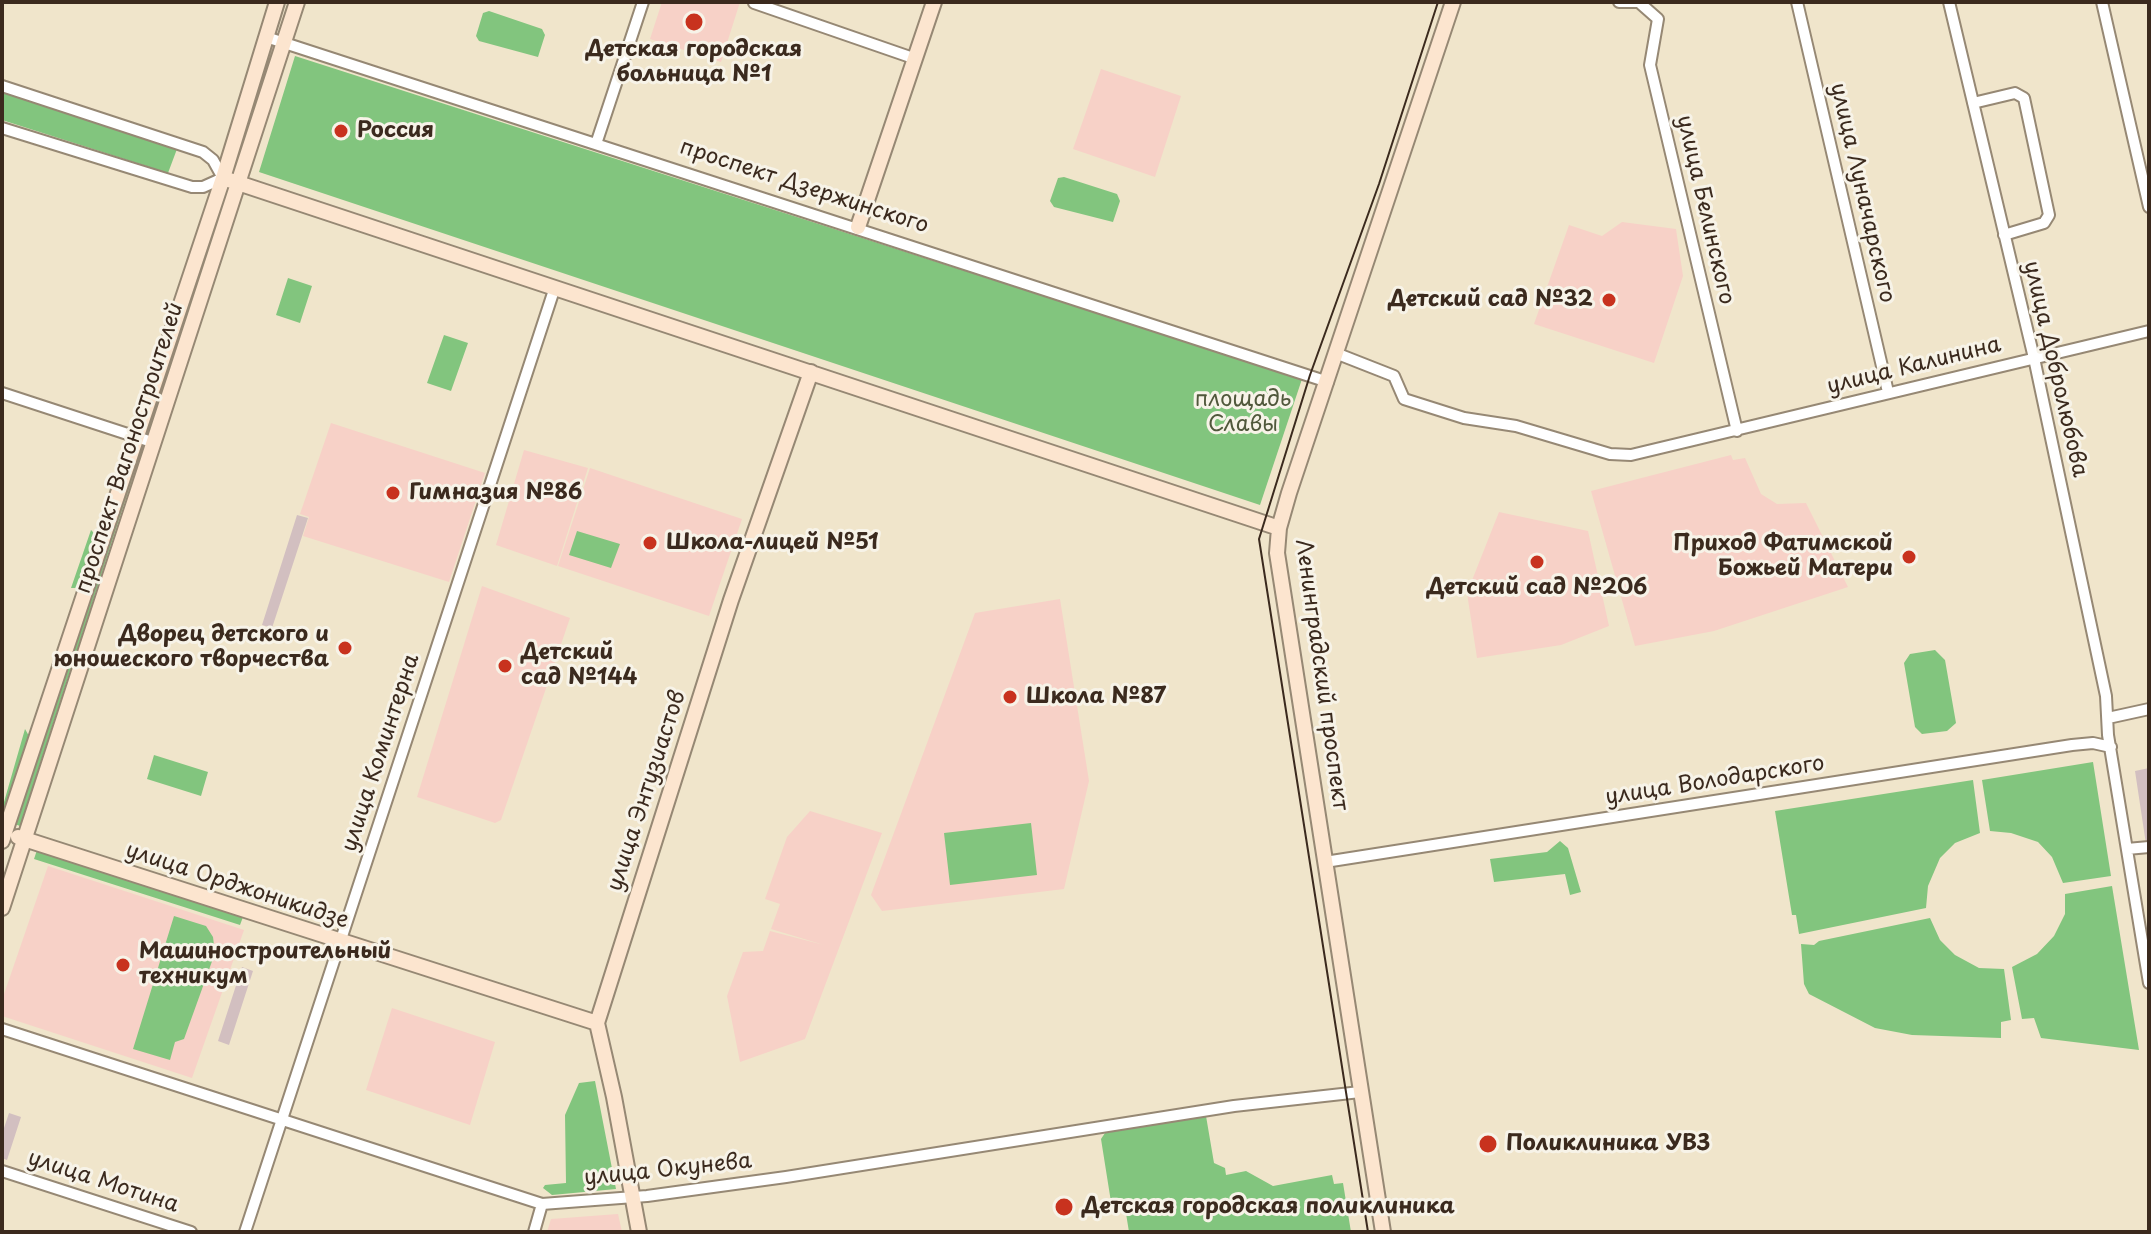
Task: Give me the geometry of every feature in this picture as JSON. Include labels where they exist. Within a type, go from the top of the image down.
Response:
[{"type":"main road","name":"проспект Вагоностроителей","points":[[3,835],[223,178],[277,2]]},
{"type":"main road","name":"проспект Вагоностроителей","points":[[2,908],[297,2]]},
{"type":"main road","points":[[858,227],[934,2]]},
{"type":"main road","name":"Ленинградский проспект","points":[[1383,1232],[1277,553],[1279,528],[1453,2]]},
{"type":"main road","points":[[223,178],[1279,528]]},
{"type":"main road","name":"улица Энтузиастов","points":[[597,1023],[731,600],[811,372]]},
{"type":"main road","name":"улица Орджоникидзе","points":[[3,835],[25,839],[597,1023]]},
{"type":"main road","points":[[597,1023],[639,1232]]},
{"type":"street","points":[[596,144],[643,2]]},
{"type":"street","points":[[1619,2],[1643,3]]},
{"type":"street","name":"улица Луначарского","points":[[1797,2],[1888,392]]},
{"type":"street","points":[[2102,2],[2149,207]]},
{"type":"street","points":[[754,3],[916,59]]},
{"type":"street","name":"улица Белинского","points":[[1643,3],[1658,19],[1650,65],[1737,431]]},
{"type":"street","name":"улица Добролюбова","points":[[1953,3],[1973,103],[2034,358],[2108,718],[2149,983]]},
{"type":"street","name":"проспект Дзержинского","points":[[266,37],[1328,382]]},
{"type":"street","points":[[2,86],[203,152],[213,160],[223,178],[203,187],[192,187],[2,128]]},
{"type":"street","points":[[1973,103],[2015,93],[2024,98],[2049,215],[2044,223],[2004,235]]},
{"type":"street","name":"улица Коминтерна","points":[[245,1232],[555,287]]},
{"type":"street","name":"улица Калинина","points":[[1737,431],[2149,331]]},
{"type":"street","points":[[1338,354],[1394,376],[1404,399],[1449,415],[1516,426],[1610,454],[1631,455],[1737,431]]},
{"type":"street","points":[[2,393],[155,443]]},
{"type":"street","points":[[2108,718],[2149,709]]},
{"type":"street","name":"улица Володарского","points":[[1325,862],[2072,745],[2093,743],[2111,747]]},
{"type":"street","points":[[2127,849],[2149,847]]},
{"type":"street","name":"улица Окунева","points":[[2,1029],[542,1204],[631,1197],[828,1171],[1234,1106],[1360,1092]]},
{"type":"street","name":"улица Мотина","points":[[2,1171],[191,1232]]},
{"type":"street","points":[[534,1232],[542,1204]]},
{"type":"shaded area","name":"Детская городская больница №1","points":[[662,2],[740,2],[721,62],[650,39]]},
{"type":"shaded area","points":[[1101,69],[1181,96],[1155,177],[1073,149]]},
{"type":"shaded area","name":"Детский сад №32","points":[[1622,222],[1676,229],[1683,276],[1654,363],[1534,324],[1569,225],[1602,236]]},
{"type":"shaded area","name":"Гимназия №86","points":[[331,423],[485,473],[449,582],[303,536],[309,517],[300,514]]},
{"type":"shaded area","points":[[524,450],[588,468],[557,566],[496,545]]},
{"type":"shaded area","points":[[1731,455],[1733,460],[1745,458],[1761,494],[1777,504],[1806,503],[1848,587],[1714,631],[1635,646],[1591,491]]},
{"type":"shaded area","name":"Школа-лицей №51","points":[[590,468],[742,519],[709,616],[558,566]]},
{"type":"shaded area","name":"Детский сад №206","points":[[1499,512],[1588,531],[1609,626],[1561,645],[1477,658],[1467,593]]},
{"type":"shaded area","points":[[297,515],[308,518],[272,628],[262,625]]},
{"type":"shaded area","name":"Детский сад №144","points":[[482,586],[570,618],[501,820],[495,823],[417,797]]},
{"type":"shaded area","name":"Школа №87","points":[[1060,599],[1089,781],[1064,889],[882,911],[871,895],[975,613]]},
{"type":"shaded area","points":[[2149,768],[2149,864],[2135,771]]},
{"type":"shaded area","points":[[810,811],[882,833],[805,1039],[740,1062],[727,996],[743,952],[763,951],[770,931],[824,945],[771,929],[780,904],[765,899],[787,837]]},
{"type":"shaded area","name":"Машиностроительный техникум","points":[[48,866],[244,930],[192,1078],[2,1016],[2,1000]]},
{"type":"shaded area","points":[[242,967],[253,971],[229,1045],[218,1041]]},
{"type":"shaded area","points":[[392,1008],[495,1042],[470,1125],[366,1090]]},
{"type":"shaded area","points":[[9,1113],[21,1117],[7,1160],[2,1158],[2,1134]]},
{"type":"shaded area","points":[[618,1214],[622,1232],[547,1232],[551,1219]]},
{"type":"green space","points":[[489,11],[542,29],[545,35],[538,57],[479,41],[476,36],[483,13]]},
{"type":"green space","name":"площадь Славы","points":[[295,56],[1302,379],[1260,505],[259,172]]},
{"type":"green space","points":[[2,92],[177,149],[168,173],[2,120]]},
{"type":"green space","points":[[1064,177],[1117,194],[1120,201],[1113,222],[1054,207],[1050,201],[1058,178]]},
{"type":"green space","points":[[288,278],[312,286],[300,323],[276,315]]},
{"type":"green space","points":[[444,335],[468,343],[451,391],[427,383]]},
{"type":"green space","points":[[133,449],[141,451],[74,660],[66,657]]},
{"type":"green space","points":[[91,530],[96,535],[79,588],[71,588]]},
{"type":"green space","points":[[577,531],[620,544],[611,568],[569,555]]},
{"type":"green space","points":[[1935,650],[1945,660],[1956,723],[1947,731],[1922,734],[1915,727],[1904,663],[1910,654]]},
{"type":"green space","points":[[64,663],[72,665],[20,826],[12,823]]},
{"type":"green space","points":[[25,729],[29,736],[7,806],[2,809]]},
{"type":"green space","points":[[154,755],[208,772],[201,796],[147,779]]},
{"type":"green space","points":[[2093,762],[2111,876],[2063,883],[2052,857],[2038,842],[2011,833],[1990,831],[1982,780]]},
{"type":"green space","points":[[1973,780],[1980,833],[1955,843],[1940,858],[1928,886],[1926,908],[1799,934],[1796,915],[1792,915],[1775,811]]},
{"type":"green space","points":[[1031,823],[1037,875],[950,885],[944,833]]},
{"type":"green space","points":[[1560,841],[1568,848],[1581,892],[1570,895],[1565,874],[1494,882],[1490,859],[1547,852]]},
{"type":"green space","points":[[37,850],[243,917],[240,925],[34,859]]},
{"type":"green space","points":[[2112,886],[2139,1050],[2041,1038],[2034,1018],[2022,1019],[2012,967],[2037,954],[2054,936],[2065,914],[2065,894]]},
{"type":"green space","points":[[174,916],[206,926],[213,937],[215,953],[184,1039],[175,1042],[170,1060],[133,1049]]},
{"type":"green space","points":[[1930,918],[1940,940],[1955,955],[1979,968],[2004,969],[2011,1020],[2001,1022],[2001,1038],[1912,1035],[1875,1028],[1809,994],[1804,984],[1801,944],[1814,945],[1819,941]]},
{"type":"green space","points":[[595,1081],[616,1189],[552,1195],[543,1188],[545,1185],[566,1183],[565,1115],[579,1083]]},
{"type":"green space","points":[[1206,1116],[1214,1163],[1225,1168],[1226,1175],[1246,1171],[1273,1186],[1332,1175],[1334,1184],[1343,1183],[1351,1232],[1129,1232],[1124,1201],[1111,1202],[1101,1139],[1105,1133]]},
{"type":"tram line","points":[[1368,1232],[1259,539],[1310,375],[1379,184],[1438,2]]},
{"type":"place","name":"Детская городская больница №1","points":[[694,22]]},
{"type":"place","name":"Россия","points":[[341,131]]},
{"type":"place","name":"Детский сад №32","points":[[1609,300]]},
{"type":"place","name":"Гимназия №86","points":[[393,493]]},
{"type":"place","name":"Школа-лицей №51","points":[[650,543]]},
{"type":"place","name":"Приход Фатимской Божьей Матери","points":[[1909,557]]},
{"type":"place","name":"Детский сад №206","points":[[1537,562]]},
{"type":"place","name":"Дворец детского и юношеского творчества","points":[[345,648]]},
{"type":"place","name":"Детский сад №144","points":[[505,666]]},
{"type":"place","name":"Школа №87","points":[[1010,697]]},
{"type":"place","name":"Машиностроительный техникум","points":[[123,965]]},
{"type":"place","name":"Поликлиника УВЗ","points":[[1488,1144]]},
{"type":"place","name":"Детская городская поликлиника","points":[[1064,1207]]}]
